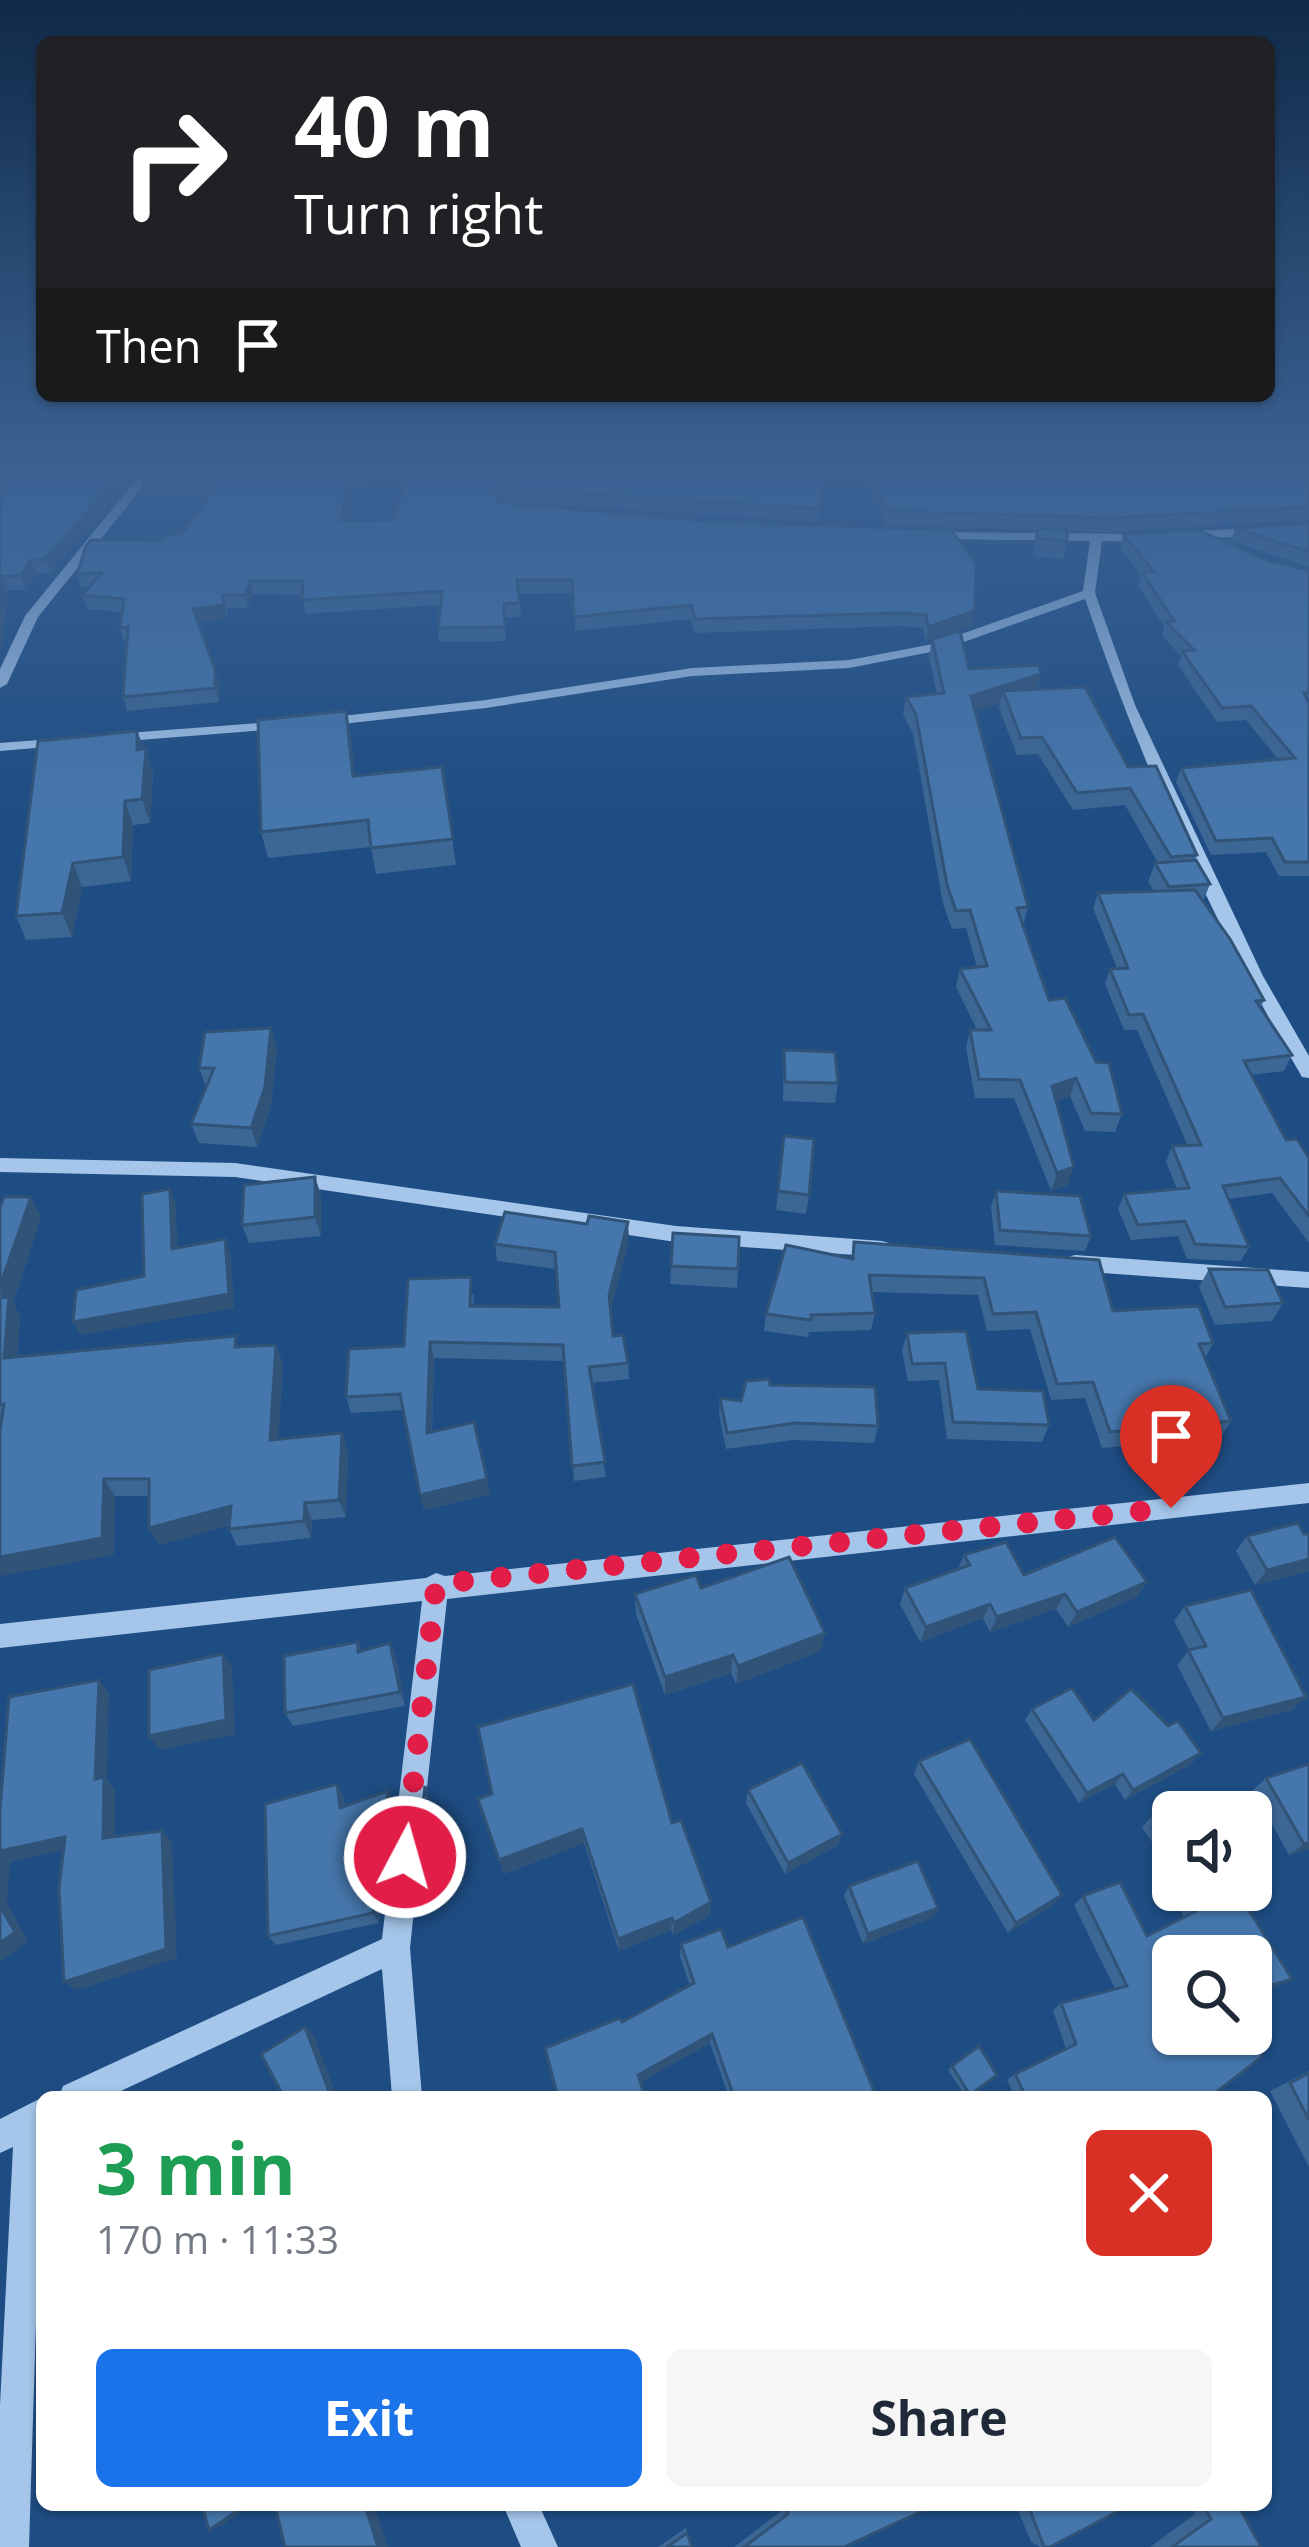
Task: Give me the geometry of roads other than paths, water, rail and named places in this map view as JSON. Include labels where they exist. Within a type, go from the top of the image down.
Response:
[{"type":"street","points":[[0,684],[32,616],[59,583]]},
{"type":"street","points":[[1090,583],[1089,593],[1165,788],[1254,976],[1309,1072]]},
{"type":"street","points":[[95,740],[486,704],[692,672],[849,664],[936,647],[1089,593]]},
{"type":"street","points":[[0,747],[71,742]]},
{"type":"street","points":[[0,1165],[236,1170],[676,1234],[910,1251]]},
{"type":"street","points":[[1051,1261],[1309,1280]]},
{"type":"street","points":[[0,1636],[436,1584],[1309,1493]]},
{"type":"street","points":[[406,2091],[394,1948],[436,1584]]},
{"type":"street","points":[[87,2091],[394,1948]]},
{"type":"street","points":[[0,2138],[36,2115]]},
{"type":"street","points":[[11,2547],[36,2115]]},
{"type":"street","points":[[524,2511],[540,2547]]}]
